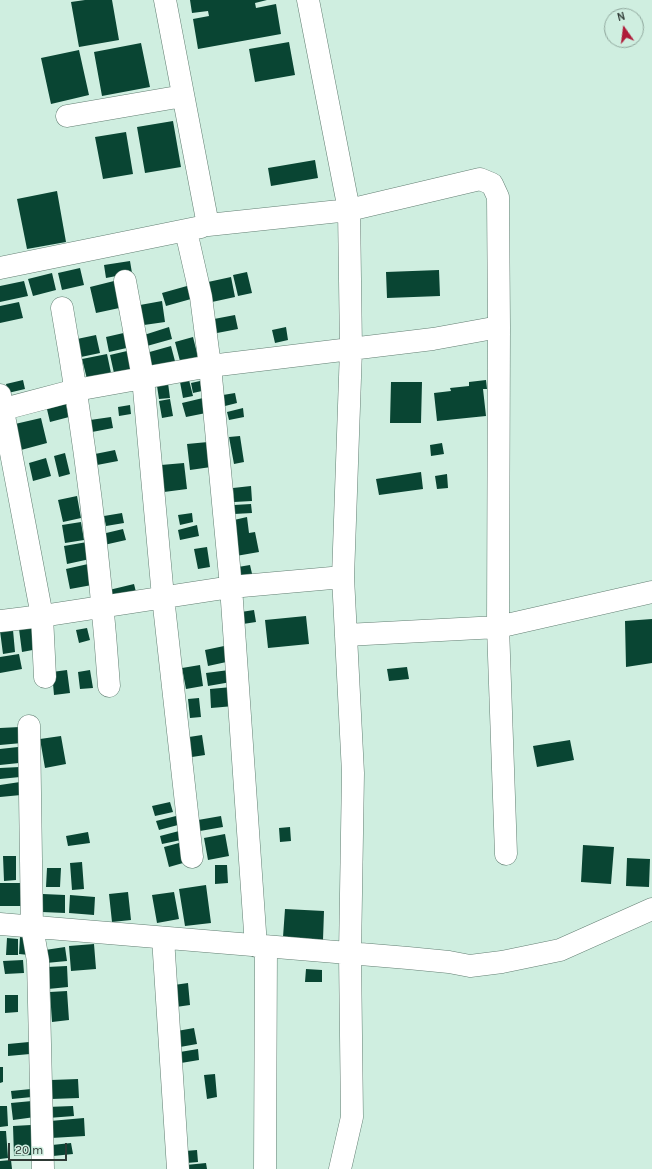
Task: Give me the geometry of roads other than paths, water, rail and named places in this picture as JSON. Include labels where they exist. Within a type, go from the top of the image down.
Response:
[{"type":"street","points":[[165,0],[208,226]]},
{"type":"street","points":[[308,0],[349,210],[351,348],[343,577],[353,773],[350,954],[352,1117],[340,1169]]},
{"type":"street","points":[[67,116],[183,96]]},
{"type":"street","points":[[0,268],[208,226],[349,210],[459,182],[480,179],[492,184],[498,196],[498,627],[506,854]]},
{"type":"street","points":[[186,230],[201,297],[210,366],[231,586],[261,947],[265,1169]]},
{"type":"street","points":[[125,281],[143,378],[164,597],[192,856]]},
{"type":"street","points":[[62,308],[76,390],[103,608],[109,686]]},
{"type":"street","points":[[45,677],[42,616],[1,404],[210,366],[433,339],[499,327]]},
{"type":"street","points":[[0,621],[103,608],[231,586],[343,577]]},
{"type":"street","points":[[346,634],[498,627],[652,592]]},
{"type":"street","points":[[28,726],[32,927],[38,961],[43,1169]]},
{"type":"street","points":[[0,924],[449,962],[470,966],[502,962],[560,950],[652,909]]},
{"type":"street","points":[[163,938],[178,1169]]}]
